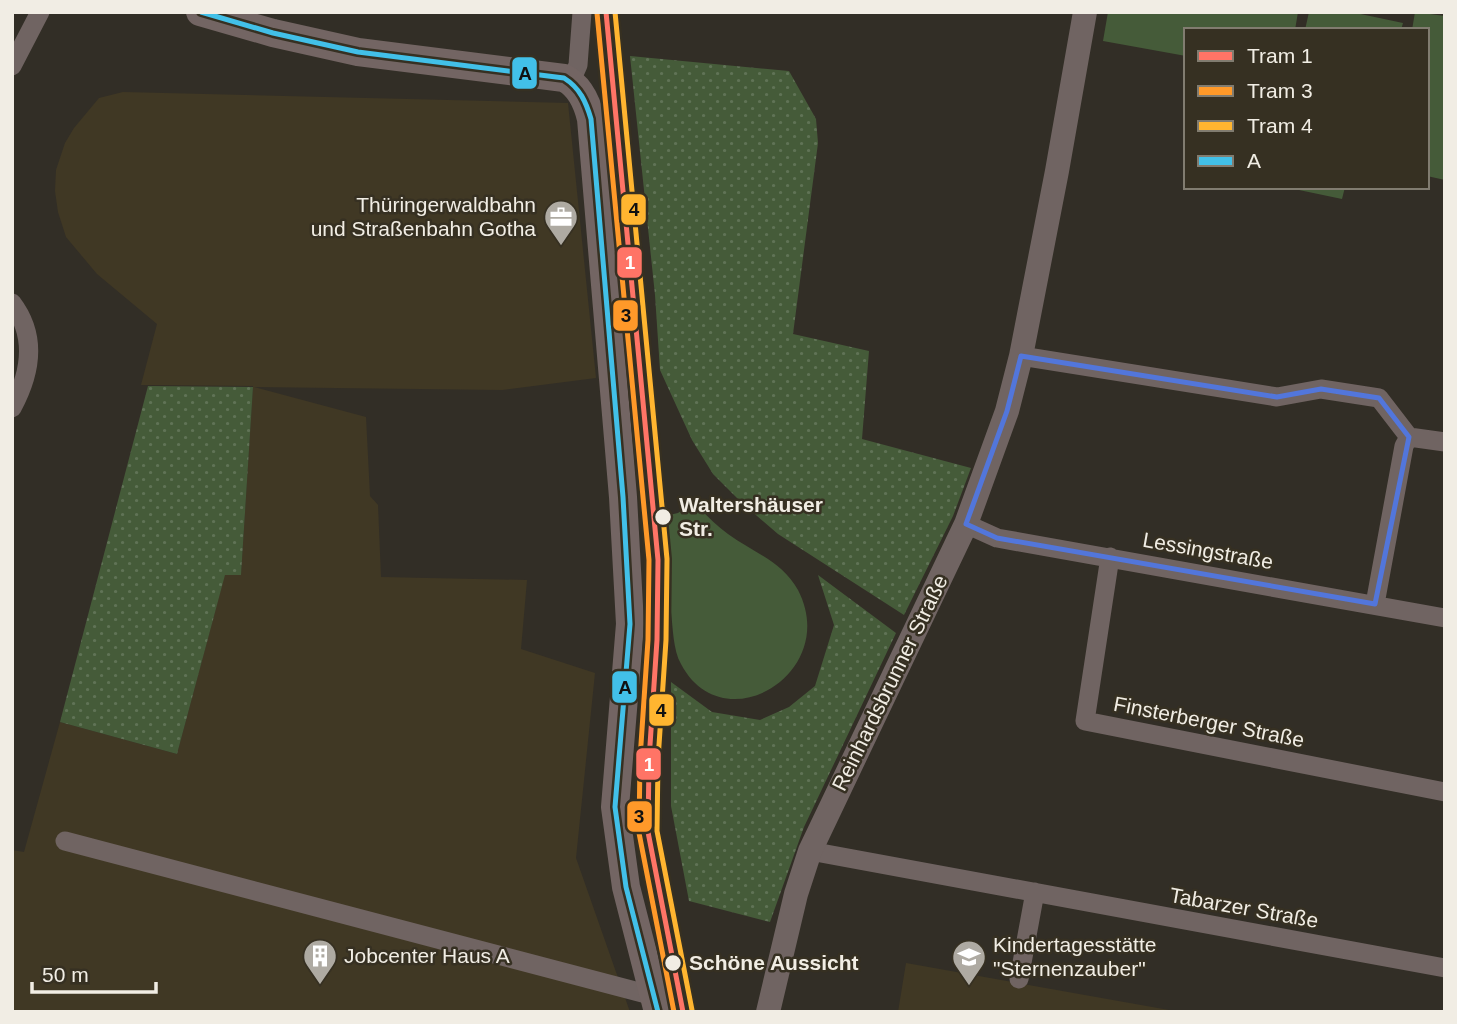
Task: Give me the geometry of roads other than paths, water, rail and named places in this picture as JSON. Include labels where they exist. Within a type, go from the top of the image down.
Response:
[{"type":"main road","points":[[200,12],[273,33],[358,52],[562,79],[582,94],[591,119],[628,570],[630,624],[615,807],[628,895],[656,1004]]},
{"type":"street","points":[[12,66],[19,35],[40,12]]},
{"type":"street","points":[[562,79],[578,65],[582,12]]},
{"type":"street","name":"Reinhardsbrunner Straße","points":[[768,1012],[796,894],[810,851],[966,524],[1007,411],[1021,356],[1085,12]]},
{"type":"street","points":[[12,303],[27,327],[30,356],[19,395],[12,408]]},
{"type":"street","points":[[1021,356],[1277,397],[1321,389],[1379,398],[1409,437],[1445,442]]},
{"type":"street","points":[[1375,604],[1404,446],[1409,437]]},
{"type":"street","name":"Lessingstraße","points":[[966,524],[998,538],[1445,618]]},
{"type":"street","name":"Finsterberger Straße","points":[[1110,557],[1085,721],[1445,792]]},
{"type":"street","points":[[65,841],[656,1004]]},
{"type":"street","name":"Tabarzer Straße","points":[[810,851],[1445,968]]},
{"type":"street","points":[[1018,979],[1035,892]]},
{"type":"tram line","name":"1","points":[[606,12],[658,560],[648,832],[683,1012]]},
{"type":"tram line","name":"4","points":[[615,12],[667,559],[657,831],[692,1010]]},
{"type":"tram line","name":"3","points":[[597,13],[649,560],[639,833],[674,1012]]},
{"type":"place","name":"Thüringerwaldbahn und Straßenbahn Gotha","points":[[561,247]]},
{"type":"place","name":"Waltershäuser Str.","points":[[663,517]]},
{"type":"place","name":"Schöne Aussicht","points":[[673,963]]},
{"type":"place","name":"Jobcenter Haus A","points":[[320,986]]},
{"type":"place","name":"Kindertagesstätte \"Sternenzauber\"","points":[[969,987]]}]
